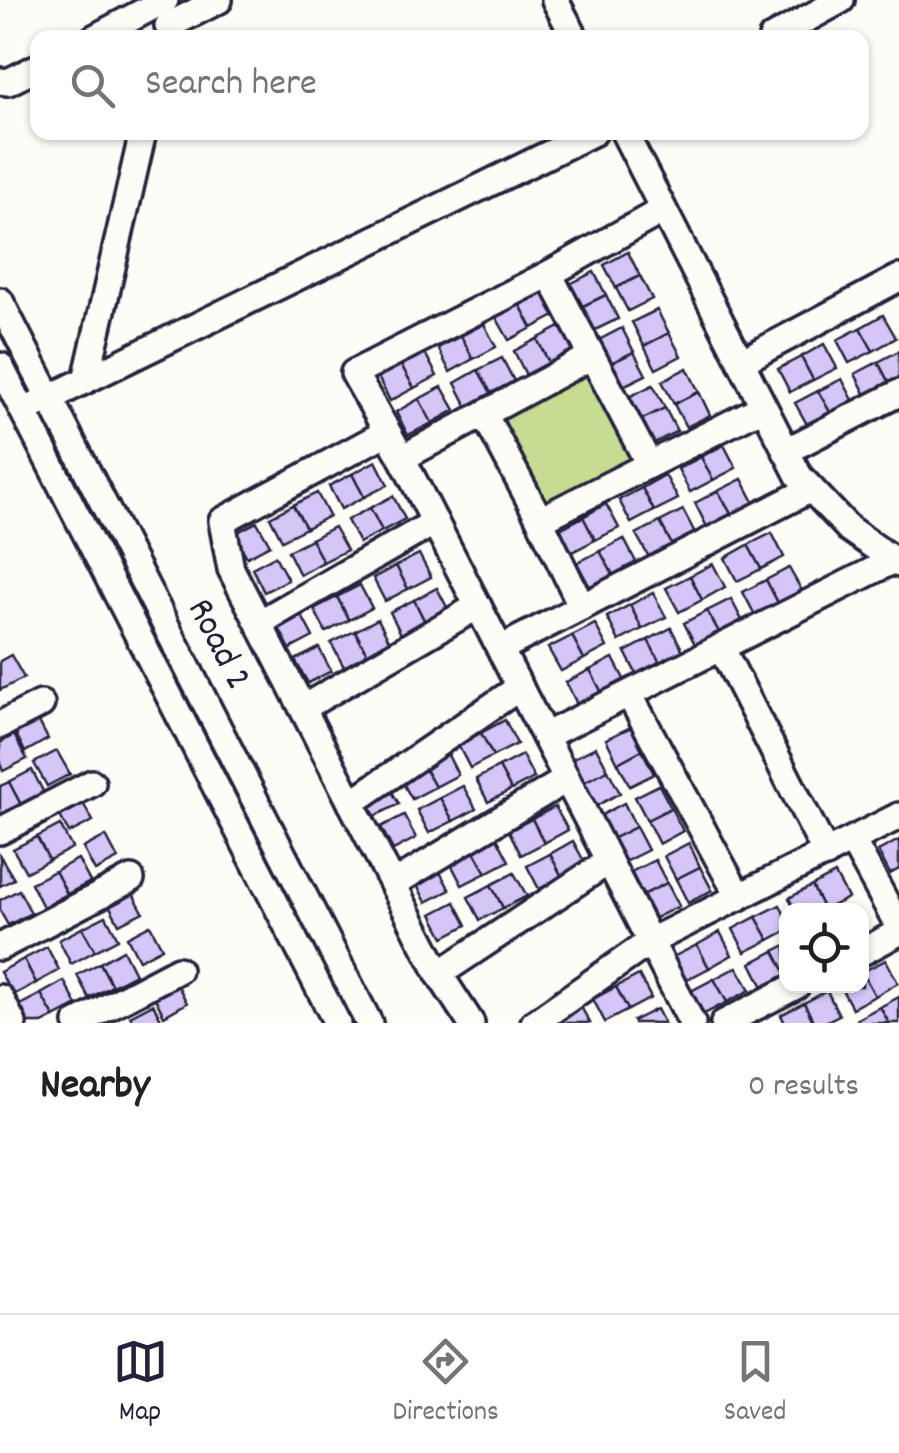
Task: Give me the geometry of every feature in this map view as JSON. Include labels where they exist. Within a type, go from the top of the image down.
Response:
[{"type":"street","points":[[120,30],[220,0]]},
{"type":"street","points":[[555,0],[570,30]]},
{"type":"street","points":[[787,30],[842,0]]},
{"type":"street","points":[[0,82],[30,71]]},
{"type":"street","points":[[86,380],[141,140]]},
{"type":"street","points":[[23,411],[578,140]]},
{"type":"street","points":[[544,736],[896,562],[849,529],[799,476],[628,140]]},
{"type":"street","points":[[663,210],[354,373],[402,458],[692,1023]]},
{"type":"street","points":[[548,274],[650,464]]},
{"type":"street","points":[[741,362],[899,278]]},
{"type":"street","name":"Road 2","points":[[0,301],[369,1023]]},
{"type":"street","points":[[402,458],[592,356]]},
{"type":"street","name":"Road 2","points":[[0,366],[337,1023]]},
{"type":"street","points":[[786,451],[899,393]]},
{"type":"street","points":[[540,520],[763,407]]},
{"type":"street","points":[[484,414],[582,607]]},
{"type":"street","points":[[387,432],[222,520],[231,569],[439,974],[470,1023]]},
{"type":"street","points":[[500,649],[811,489]]},
{"type":"street","points":[[259,623],[435,522]]},
{"type":"street","points":[[303,708],[478,606]]},
{"type":"street","points":[[721,647],[826,854]]},
{"type":"street","points":[[351,803],[520,687]]},
{"type":"street","points":[[629,694],[739,897]]},
{"type":"street","points":[[0,725],[41,704]]},
{"type":"street","points":[[393,884],[567,779]]},
{"type":"street","points":[[0,831],[92,783]]},
{"type":"street","points":[[534,1023],[650,942],[899,816]]},
{"type":"street","points":[[852,840],[899,930],[869,948]]},
{"type":"street","points":[[439,974],[609,861]]},
{"type":"street","points":[[0,947],[131,879]]},
{"type":"street","points":[[76,1023],[178,970]]},
{"type":"street","points":[[724,1023],[782,993]]},
{"type":"street","points":[[0,998],[13,1023]]},
{"type":"green space","points":[[587,373],[632,457],[547,502],[503,418]]},
{"type":"building","points":[[628,252],[640,276],[616,288],[604,265]]},
{"type":"building","points":[[594,272],[606,295],[581,307],[570,284]]},
{"type":"building","points":[[640,276],[652,299],[628,311],[616,288]]},
{"type":"building","points":[[543,293],[555,316],[532,328],[520,305]]},
{"type":"building","points":[[606,295],[618,319],[593,331],[581,307]]},
{"type":"building","points":[[520,305],[532,328],[509,340],[496,317]]},
{"type":"building","points":[[657,310],[669,333],[644,346],[632,322]]},
{"type":"building","points":[[883,315],[896,338],[873,351],[860,328]]},
{"type":"building","points":[[484,324],[496,347],[473,359],[461,336]]},
{"type":"building","points":[[560,327],[573,350],[549,363],[537,339]]},
{"type":"building","points":[[622,328],[634,352],[609,364],[597,341]]},
{"type":"building","points":[[860,328],[873,351],[849,363],[837,340]]},
{"type":"building","points":[[669,333],[681,356],[656,369],[644,346]]},
{"type":"building","points":[[461,336],[473,359],[450,372],[438,348]]},
{"type":"building","points":[[537,339],[549,363],[526,375],[514,351]]},
{"type":"building","points":[[824,344],[837,368],[813,380],[801,357]]},
{"type":"building","points":[[899,351],[899,380],[890,385],[878,362]]},
{"type":"building","points":[[634,352],[646,375],[621,387],[609,364]]},
{"type":"building","points":[[425,353],[437,376],[414,388],[401,365]]},
{"type":"building","points":[[801,357],[813,380],[790,392],[778,369]]},
{"type":"building","points":[[502,358],[514,381],[491,393],[478,370]]},
{"type":"building","points":[[878,362],[890,385],[867,397],[855,374]]},
{"type":"building","points":[[401,365],[414,388],[390,401],[378,377]]},
{"type":"building","points":[[687,368],[699,392],[674,404],[662,381]]},
{"type":"building","points":[[478,370],[491,393],[467,406],[455,383]]},
{"type":"building","points":[[842,379],[854,402],[831,414],[818,391]]},
{"type":"building","points":[[653,385],[665,408],[641,420],[629,397]]},
{"type":"building","points":[[442,387],[455,410],[432,423],[419,399]]},
{"type":"building","points":[[818,391],[831,414],[808,426],[795,403]]},
{"type":"building","points":[[699,392],[710,415],[686,427],[674,404]]},
{"type":"building","points":[[419,399],[432,423],[408,435],[396,412]]},
{"type":"building","points":[[665,408],[677,431],[652,444],[641,420]]},
{"type":"building","points":[[724,445],[736,468],[713,480],[701,457]]},
{"type":"building","points":[[701,457],[713,480],[690,492],[678,469]]},
{"type":"building","points":[[376,461],[388,485],[364,497],[352,474]]},
{"type":"building","points":[[352,474],[364,497],[341,509],[329,486]]},
{"type":"building","points":[[665,475],[678,499],[654,511],[642,488]]},
{"type":"building","points":[[742,479],[754,502],[731,514],[718,491]]},
{"type":"building","points":[[642,488],[654,511],[631,523],[619,500]]},
{"type":"building","points":[[718,491],[731,514],[707,527],[695,503]]},
{"type":"building","points":[[317,493],[329,516],[306,528],[293,505]]},
{"type":"building","points":[[393,496],[405,519],[382,531],[370,508]]},
{"type":"building","points":[[606,504],[619,528],[595,540],[583,517]]},
{"type":"building","points":[[293,505],[306,528],[282,540],[270,517]]},
{"type":"building","points":[[370,508],[382,531],[359,543],[347,520]]},
{"type":"building","points":[[683,510],[695,533],[672,545],[660,522]]},
{"type":"building","points":[[583,517],[595,540],[572,552],[560,529]]},
{"type":"building","points":[[257,522],[270,545],[247,557],[234,534]]},
{"type":"building","points":[[660,522],[672,545],[649,557],[636,534]]},
{"type":"building","points":[[334,527],[347,550],[323,562],[311,539]]},
{"type":"building","points":[[772,533],[784,557],[761,569],[748,545]]},
{"type":"building","points":[[311,539],[323,562],[300,575],[288,551]]},
{"type":"building","points":[[624,539],[636,562],[613,575],[600,551]]},
{"type":"building","points":[[748,545],[761,569],[737,581],[725,558]]},
{"type":"building","points":[[600,551],[613,575],[590,587],[577,563]]},
{"type":"building","points":[[419,554],[431,577],[408,589],[396,566]]},
{"type":"building","points":[[275,556],[288,580],[264,592],[252,568]]},
{"type":"building","points":[[713,564],[725,587],[702,600],[690,576]]},
{"type":"building","points":[[396,566],[408,589],[385,601],[373,578]]},
{"type":"building","points":[[789,568],[802,591],[778,603],[766,580]]},
{"type":"building","points":[[690,576],[702,600],[679,612],[666,588]]},
{"type":"building","points":[[766,580],[778,603],[755,615],[743,592]]},
{"type":"building","points":[[360,585],[372,608],[349,620],[337,597]]},
{"type":"building","points":[[437,588],[449,611],[426,624],[414,600]]},
{"type":"building","points":[[653,593],[666,617],[642,629],[630,605]]},
{"type":"building","points":[[337,597],[349,620],[326,632],[314,609]]},
{"type":"building","points":[[731,599],[743,622],[720,634],[707,611]]},
{"type":"building","points":[[414,600],[426,624],[402,636],[390,612]]},
{"type":"building","points":[[630,605],[642,629],[619,641],[607,617]]},
{"type":"building","points":[[707,611],[720,634],[696,646],[684,623]]},
{"type":"building","points":[[301,614],[313,637],[290,649],[278,626]]},
{"type":"building","points":[[378,619],[390,642],[367,654],[355,631]]},
{"type":"building","points":[[595,624],[607,647],[584,659],[572,636]]},
{"type":"building","points":[[671,628],[683,651],[660,663],[648,640]]},
{"type":"building","points":[[355,631],[367,654],[344,667],[331,643]]},
{"type":"building","points":[[572,636],[584,659],[561,671],[548,648]]},
{"type":"building","points":[[648,640],[660,663],[637,675],[625,652]]},
{"type":"building","points":[[319,648],[331,671],[308,683],[295,660]]},
{"type":"building","points":[[11,655],[24,678],[0,690],[0,661]]},
{"type":"building","points":[[613,658],[625,681],[602,693],[590,670]]},
{"type":"building","points":[[590,670],[602,693],[578,706],[566,682]]},
{"type":"building","points":[[36,716],[48,739],[25,752],[13,728]]},
{"type":"building","points":[[505,720],[517,744],[493,756],[481,733]]},
{"type":"building","points":[[631,727],[642,750],[618,763],[606,739]]},
{"type":"building","points":[[481,733],[493,756],[470,768],[458,745]]},
{"type":"building","points":[[14,735],[27,759],[3,771],[0,743]]},
{"type":"building","points":[[596,747],[608,770],[584,782],[572,759]]},
{"type":"building","points":[[642,750],[654,774],[630,786],[618,763]]},
{"type":"building","points":[[57,751],[70,774],[47,786],[34,763]]},
{"type":"building","points":[[446,751],[458,775],[435,787],[422,764]]},
{"type":"building","points":[[522,755],[534,778],[511,790],[499,767]]},
{"type":"building","points":[[422,764],[435,787],[412,799],[399,776]]},
{"type":"building","points":[[499,767],[511,790],[488,802],[476,779]]},
{"type":"building","points":[[32,770],[44,793],[21,805],[9,782]]},
{"type":"building","points":[[608,770],[620,793],[596,806],[584,782]]},
{"type":"building","points":[[386,781],[399,804],[375,816],[363,793]]},
{"type":"building","points":[[9,782],[21,805],[0,816],[0,786]]},
{"type":"building","points":[[659,785],[671,808],[647,820],[635,797]]},
{"type":"building","points":[[463,786],[476,809],[453,821],[440,798]]},
{"type":"building","points":[[80,798],[93,821],[69,833],[57,810]]},
{"type":"building","points":[[440,798],[453,821],[429,833],[417,810]]},
{"type":"building","points":[[624,803],[636,827],[612,839],[600,816]]},
{"type":"building","points":[[555,807],[568,830],[544,843],[532,819]]},
{"type":"building","points":[[671,808],[683,831],[659,844],[647,820]]},
{"type":"building","points":[[404,815],[416,838],[393,850],[381,827]]},
{"type":"building","points":[[532,819],[544,843],[521,855],[509,831]]},
{"type":"building","points":[[60,825],[72,848],[49,860],[37,837]]},
{"type":"building","points":[[636,827],[648,850],[624,862],[612,839]]},
{"type":"building","points":[[106,836],[118,859],[95,871],[83,848]]},
{"type":"building","points":[[37,837],[49,860],[26,872],[13,849]]},
{"type":"building","points":[[497,838],[509,861],[486,873],[473,850]]},
{"type":"building","points":[[899,840],[899,869],[890,874],[878,851]]},
{"type":"building","points":[[573,841],[586,865],[562,877],[550,854]]},
{"type":"building","points":[[689,843],[700,867],[676,879],[664,856]]},
{"type":"building","points":[[473,850],[486,873],[462,885],[450,862]]},
{"type":"building","points":[[550,854],[562,877],[539,889],[527,866]]},
{"type":"building","points":[[0,856],[14,879],[0,886]]},
{"type":"building","points":[[78,859],[90,882],[67,894],[55,871]]},
{"type":"building","points":[[655,860],[667,883],[643,895],[631,872]]},
{"type":"building","points":[[437,867],[450,890],[426,902],[414,879]]},
{"type":"building","points":[[700,867],[712,890],[688,903],[676,879]]},
{"type":"building","points":[[55,871],[67,894],[43,907],[31,883]]},
{"type":"building","points":[[514,873],[527,896],[503,908],[491,885]]},
{"type":"building","points":[[835,874],[848,898],[838,903],[820,903],[812,886]]},
{"type":"building","points":[[667,883],[679,906],[655,918],[643,895]]},
{"type":"building","points":[[491,885],[503,908],[480,920],[468,897]]},
{"type":"building","points":[[812,886],[820,903],[791,903],[789,898]]},
{"type":"building","points":[[130,888],[143,912],[119,924],[107,901]]},
{"type":"building","points":[[19,890],[31,913],[8,925],[0,911],[0,900]]},
{"type":"building","points":[[455,902],[467,925],[444,937],[432,914]]},
{"type":"building","points":[[779,906],[779,935],[769,940],[756,917]]},
{"type":"building","points":[[106,916],[118,939],[95,951],[82,928]]},
{"type":"building","points":[[756,917],[769,940],[745,952],[733,929]]},
{"type":"building","points":[[150,925],[162,948],[139,960],[127,937]]},
{"type":"building","points":[[82,928],[95,951],[71,964],[59,940]]},
{"type":"building","points":[[720,932],[732,955],[709,968],[697,945]]},
{"type":"building","points":[[697,945],[709,968],[686,980],[673,957]]},
{"type":"building","points":[[47,947],[59,970],[36,983],[24,959]]},
{"type":"building","points":[[123,950],[135,974],[112,986],[100,963]]},
{"type":"building","points":[[774,951],[779,961],[779,978],[763,987],[751,963]]},
{"type":"building","points":[[24,959],[36,983],[13,995],[0,972]]},
{"type":"building","points":[[886,960],[898,983],[875,996],[869,985],[869,968]]},
{"type":"building","points":[[100,963],[112,986],[89,998],[77,975]]},
{"type":"building","points":[[737,967],[750,990],[727,1002],[714,979]]},
{"type":"building","points":[[639,975],[651,998],[628,1010],[616,987]]},
{"type":"building","points":[[714,979],[727,1002],[704,1014],[691,991]]},
{"type":"building","points":[[175,980],[187,1003],[164,1016],[152,992]]},
{"type":"building","points":[[64,981],[77,1005],[54,1017],[41,994]]},
{"type":"building","points":[[869,985],[875,996],[852,1008],[844,993],[869,993]]},
{"type":"building","points":[[616,987],[628,1010],[605,1022],[593,999]]},
{"type":"building","points":[[828,993],[839,1015],[814,1023],[804,1003]]},
{"type":"building","points":[[41,994],[54,1017],[42,1023],[27,1023],[18,1006]]},
{"type":"building","points":[[899,997],[899,1023],[889,1023],[880,1007]]},
{"type":"building","points":[[804,1003],[814,1023],[785,1023],[781,1015]]},
{"type":"building","points":[[153,1004],[163,1023],[134,1023],[130,1016]]},
{"type":"building","points":[[580,1005],[590,1023],[560,1023],[557,1017]]},
{"type":"building","points":[[880,1007],[889,1023],[859,1023],[857,1019]]},
{"type":"building","points":[[657,1009],[664,1023],[634,1023],[633,1021]]}]
